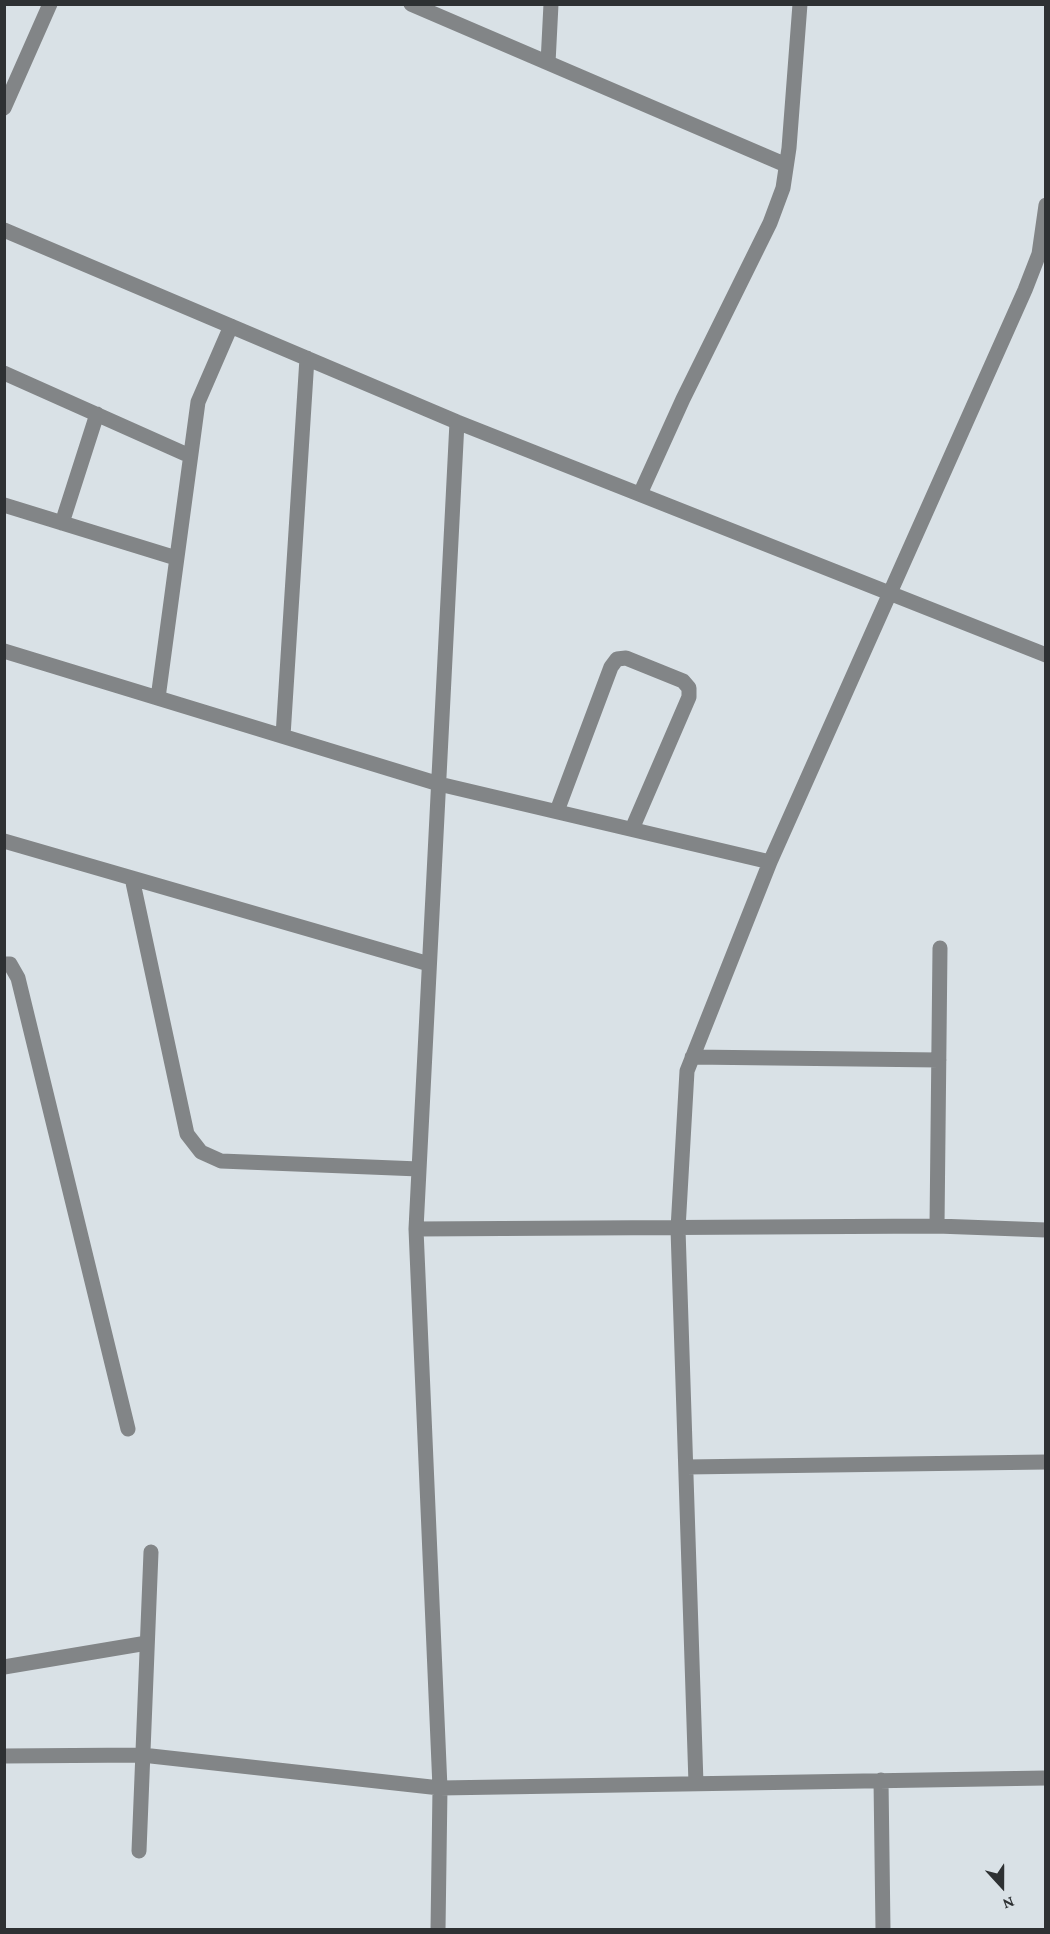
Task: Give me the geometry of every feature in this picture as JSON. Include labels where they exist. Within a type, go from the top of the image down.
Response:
[{"type":"street","points":[[4,108],[50,4]]},
{"type":"street","points":[[411,4],[786,165]]},
{"type":"street","points":[[548,63],[551,4]]},
{"type":"street","points":[[640,494],[683,399],[770,223],[783,188],[800,4]]},
{"type":"street","points":[[696,1784],[678,1229],[687,1071],[770,862],[888,593],[1042,254],[1046,205]]},
{"type":"street","points":[[4,230],[457,422],[1046,655]]},
{"type":"street","points":[[158,698],[198,402],[231,326]]},
{"type":"street","points":[[282,736],[306,358]]},
{"type":"street","points":[[4,373],[190,456]]},
{"type":"street","points":[[62,523],[98,414]]},
{"type":"street","points":[[438,1929],[440,1788],[416,1229],[457,422]]},
{"type":"street","points":[[4,505],[176,558]]},
{"type":"street","points":[[4,651],[439,784],[770,862]]},
{"type":"street","points":[[557,811],[611,667],[617,659],[626,658],[683,681],[689,688],[689,697],[632,829]]},
{"type":"street","points":[[4,841],[429,964]]},
{"type":"street","points":[[132,878],[187,1134],[201,1152],[221,1161],[419,1169]]},
{"type":"street","points":[[937,1226],[940,948]]},
{"type":"street","points":[[4,964],[10,964],[18,978],[128,1429]]},
{"type":"street","points":[[692,1057],[939,1060]]},
{"type":"street","points":[[416,1229],[937,1226],[1046,1230]]},
{"type":"street","points":[[686,1467],[1046,1462]]},
{"type":"street","points":[[139,1851],[151,1552]]},
{"type":"street","points":[[4,1667],[147,1643]]},
{"type":"street","points":[[4,1756],[142,1755],[440,1788],[1046,1778]]},
{"type":"street","points":[[881,1780],[883,1929]]}]
